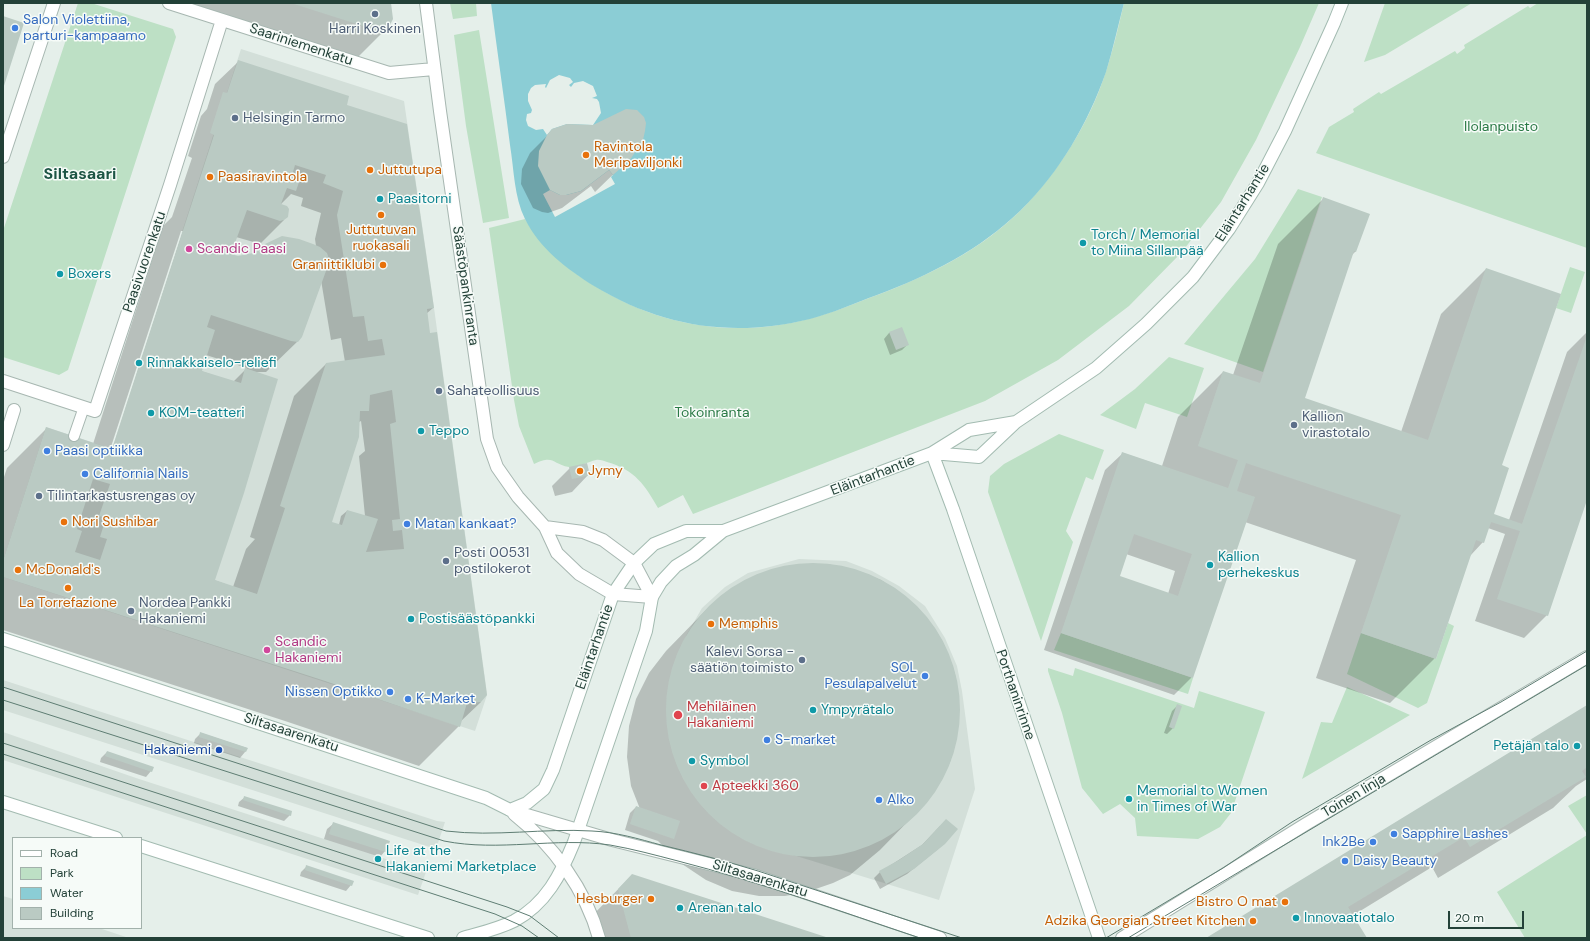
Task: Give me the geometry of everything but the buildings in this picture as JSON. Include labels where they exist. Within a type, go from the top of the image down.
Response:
[{"type":"street","points":[[3,157],[54,3]]},
{"type":"street","name":"Saariniemenkatu","points":[[169,3],[389,73],[434,69]]},
{"type":"street","name":"Säästöpankinranta","points":[[426,3],[434,69],[487,439],[497,467],[522,502],[545,527],[557,553],[579,574],[613,594],[652,598]]},
{"type":"street","name":"Eläintarhantie","points":[[932,453],[979,457],[1016,422],[1096,368],[1146,324],[1193,276],[1229,228],[1258,183],[1285,131],[1342,3]]},
{"type":"street","name":"Paasivuorenkatu","points":[[84,407],[95,411],[170,185],[222,20]]},
{"type":"street","points":[[3,381],[84,407]]},
{"type":"street","points":[[3,445],[14,410]]},
{"type":"street","name":"Eläintarhantie","points":[[578,830],[646,632],[652,598],[661,582],[676,566],[694,555],[723,531],[932,453],[969,430],[1016,422]]},
{"type":"street","name":"Porthaninrinne","points":[[932,453],[953,509],[1098,938]]},
{"type":"street","points":[[545,527],[583,532],[603,540],[634,563],[652,598]]},
{"type":"street","name":"Eläintarhantie","points":[[510,810],[528,803],[544,789],[553,770],[613,594],[634,563],[654,544],[686,531],[723,531]]},
{"type":"street","name":"Siltasaarenkatu","points":[[3,639],[486,798],[510,810],[578,830],[753,875],[940,938]]},
{"type":"street","name":"Toinen linja","points":[[1122,938],[1306,824],[1587,657]]},
{"type":"street","points":[[3,802],[113,837]]},
{"type":"street","points":[[510,810],[534,831],[564,867],[584,900],[599,938]]},
{"type":"street","points":[[464,938],[506,925],[526,914],[547,894],[564,867],[578,830]]},
{"type":"street","points":[[142,846],[428,938]]},
{"type":"lane","points":[[74,436],[84,407]]},
{"type":"shaded area","points":[[241,49],[404,101],[486,686],[487,695],[475,731],[3,577],[3,561],[46,427],[112,449]]},
{"type":"shaded area","name":"Ympyrätalo","points":[[799,559],[846,561],[872,571],[899,586],[925,606],[945,638],[957,666],[962,691],[975,789],[939,900],[767,847],[746,838],[729,827],[698,797],[688,783],[680,764],[673,742],[669,720],[669,697],[676,663],[687,634],[702,608],[725,587],[748,573]]},
{"type":"shaded area","name":"Hakaniemi","points":[[3,680],[437,821],[445,822],[436,849],[3,710]]},
{"type":"shaded area","name":"Hakaniemi","points":[[3,732],[136,778],[426,872],[418,895],[3,760]]},
{"type":"shaded area","points":[[3,896],[12,899],[12,929],[102,929],[129,938],[3,938]]},
{"type":"green space","points":[[78,3],[91,3],[173,29],[176,37],[68,370],[59,375],[3,357],[3,231]]},
{"type":"green space","points":[[450,3],[476,3],[477,16],[453,19]]},
{"type":"green space","name":"Tokoinranta","points":[[1124,3],[1319,3],[1256,140],[1221,202],[1181,253],[1129,306],[1058,360],[985,401],[693,514],[683,495],[658,508],[644,485],[632,474],[617,465],[599,460],[572,467],[563,466],[549,460],[534,464],[519,426],[514,400],[489,228],[525,219],[549,250],[578,275],[625,302],[650,313],[676,321],[703,326],[730,328],[757,327],[785,324],[838,310],[938,269],[992,236],[1023,208],[1057,168],[1076,138],[1092,107],[1107,70]]},
{"type":"green space","points":[[1385,3],[1472,3],[1385,55],[1364,62]]},
{"type":"green space","name":"Ilolanpuisto","points":[[1538,3],[1587,3],[1587,248],[1316,153],[1329,127],[1354,112],[1353,109],[1379,92],[1381,94],[1455,51],[1457,54],[1465,48],[1464,45],[1528,6],[1530,8]]},
{"type":"green space","points":[[479,30],[509,218],[483,223],[466,126],[454,35]]},
{"type":"green space","points":[[1298,189],[1322,197],[1263,372],[1184,344],[1255,259]]},
{"type":"green space","points":[[1570,267],[1585,272],[1571,313],[1556,308]]},
{"type":"green space","points":[[1169,357],[1204,368],[1187,417],[1145,403],[1136,429],[1100,415],[1135,389]]},
{"type":"green space","points":[[1059,434],[1104,450],[1093,480],[1086,477],[1066,531],[1073,542],[1041,641],[988,492],[990,476],[1004,464]]},
{"type":"green space","points":[[1448,623],[1454,626],[1427,703],[1418,708],[1347,674],[1361,633],[1436,659]]},
{"type":"green space","points":[[1061,633],[1193,678],[1188,694],[1054,650]]},
{"type":"green space","points":[[1048,668],[1073,676],[1075,668],[1194,708],[1199,691],[1265,712],[1231,813],[1220,827],[1198,839],[1137,836],[1135,818],[1120,804],[1103,814],[1082,788],[1062,713]]},
{"type":"green space","points":[[1347,687],[1410,715],[1302,779],[1321,722],[1332,723]]},
{"type":"green space","points":[[1587,795],[1587,834],[1568,806]]},
{"type":"green space","points":[[1587,835],[1587,938],[1525,938],[1497,892]]},
{"type":"water","points":[[491,3],[1124,3],[1106,72],[1091,110],[1071,146],[1048,180],[1021,210],[1005,224],[971,249],[935,270],[836,311],[810,319],[781,325],[753,328],[726,328],[699,325],[672,319],[646,311],[620,300],[574,273],[546,249],[531,230],[521,210],[516,192]]},
{"type":"pier","points":[[559,75],[570,78],[573,82],[569,85],[571,87],[574,83],[583,81],[593,86],[597,96],[592,98],[597,99],[599,102],[601,113],[593,125],[567,124],[552,129],[547,135],[543,129],[536,130],[528,126],[526,120],[527,114],[531,113],[532,110],[528,101],[528,94],[531,88],[535,85],[546,84],[546,88],[550,80]]},
{"type":"pier","points":[[609,170],[613,175],[611,177],[615,184],[555,217],[543,194],[550,190],[560,195],[581,191]]},
{"type":"tram line","points":[[1106,938],[1223,868],[1292,822],[1431,740],[1501,702],[1587,651]]},
{"type":"tram line","points":[[1128,938],[1587,665]]},
{"type":"tram line","points":[[3,687],[446,831],[464,833],[501,833],[574,830],[619,834],[746,867],[962,938]]},
{"type":"tram line","points":[[3,700],[444,841],[485,845],[569,843],[610,845],[644,852],[709,869],[799,897],[920,938]]},
{"type":"tram line","points":[[3,743],[507,907],[530,916],[559,938]]},
{"type":"tram line","points":[[3,754],[495,914],[522,926],[539,938]]},
{"type":"place","name":"Harri Koskinen","points":[[375,14]]},
{"type":"place","name":"Salon Violettiina, parturi-kampaamo","points":[[15,28]]},
{"type":"place","name":"Helsingin Tarmo","points":[[235,118]]},
{"type":"place","name":"Ravintola Meripaviljonki","points":[[586,155]]},
{"type":"place","name":"Juttutupa","points":[[370,170]]},
{"type":"place","name":"Paasiravintola","points":[[210,177]]},
{"type":"place","name":"Paasitorni","points":[[380,199]]},
{"type":"place","name":"Juttutuvan ruokasali","points":[[381,215]]},
{"type":"place","name":"Torch / Memorial to Miina Sillanpää","points":[[1083,243]]},
{"type":"place","name":"Scandic Paasi","points":[[189,249]]},
{"type":"place","name":"Graniittiklubi","points":[[383,265]]},
{"type":"place","name":"Boxers","points":[[60,274]]},
{"type":"place","name":"Rinnakkaiselo-reliefi","points":[[139,363]]},
{"type":"place","name":"Sahateollisuus","points":[[439,391]]},
{"type":"place","name":"KOM-teatteri","points":[[151,413]]},
{"type":"place","name":"Kallion virastotalo","points":[[1294,425]]},
{"type":"place","name":"Teppo","points":[[421,431]]},
{"type":"place","name":"Paasi optiikka","points":[[47,451]]},
{"type":"place","name":"Jymy","points":[[580,471]]},
{"type":"place","name":"California Nails","points":[[85,474]]},
{"type":"place","name":"Tilintarkastusrengas oy","points":[[39,496]]},
{"type":"place","name":"Nori Sushibar","points":[[64,522]]},
{"type":"place","name":"Matan kankaat?","points":[[407,524]]},
{"type":"place","name":"Posti 00531 postilokerot","points":[[446,561]]},
{"type":"place","name":"Kallion perhekeskus","points":[[1210,565]]},
{"type":"place","name":"McDonald's","points":[[18,570]]},
{"type":"place","name":"La Torrefazione","points":[[68,588]]},
{"type":"place","name":"Nordea Pankki Hakaniemi","points":[[131,611]]},
{"type":"place","name":"Postisäästöpankki","points":[[411,619]]},
{"type":"place","name":"Memphis","points":[[711,624]]},
{"type":"place","name":"Scandic Hakaniemi","points":[[267,650]]},
{"type":"place","name":"Kalevi Sorsa - säätiön toimisto","points":[[802,660]]},
{"type":"place","name":"SOL Pesulapalvelut","points":[[925,676]]},
{"type":"place","name":"Nissen Optikko","points":[[390,692]]},
{"type":"place","name":"K-Market","points":[[408,699]]},
{"type":"place","name":"Ympyrätalo","points":[[813,710]]},
{"type":"place","name":"Mehiläinen Hakaniemi","points":[[678,715]]},
{"type":"place","name":"S-market","points":[[767,740]]},
{"type":"place","name":"Petäjän talo","points":[[1577,746]]},
{"type":"place","name":"Hakaniemi","points":[[219,750]]},
{"type":"place","name":"Symbol","points":[[692,761]]},
{"type":"place","name":"Apteekki 360","points":[[704,786]]},
{"type":"place","name":"Memorial to Women in Times of War","points":[[1129,799]]},
{"type":"place","name":"Alko","points":[[879,800]]},
{"type":"place","name":"Sapphire Lashes","points":[[1394,834]]},
{"type":"place","name":"Ink2Be","points":[[1373,842]]},
{"type":"place","name":"Life at the Hakaniemi Marketplace","points":[[378,859]]},
{"type":"place","name":"Daisy Beauty","points":[[1345,861]]},
{"type":"place","name":"Hesburger","points":[[651,899]]},
{"type":"place","name":"Bistro O mat","points":[[1285,902]]},
{"type":"place","name":"Arenan talo","points":[[680,908]]},
{"type":"place","name":"Innovaatiotalo","points":[[1296,918]]},
{"type":"place","name":"Adzika Georgian Street Kitchen","points":[[1253,921]]},
{"type":"district","name":"Siltasaari","points":[[80,175]]}]
